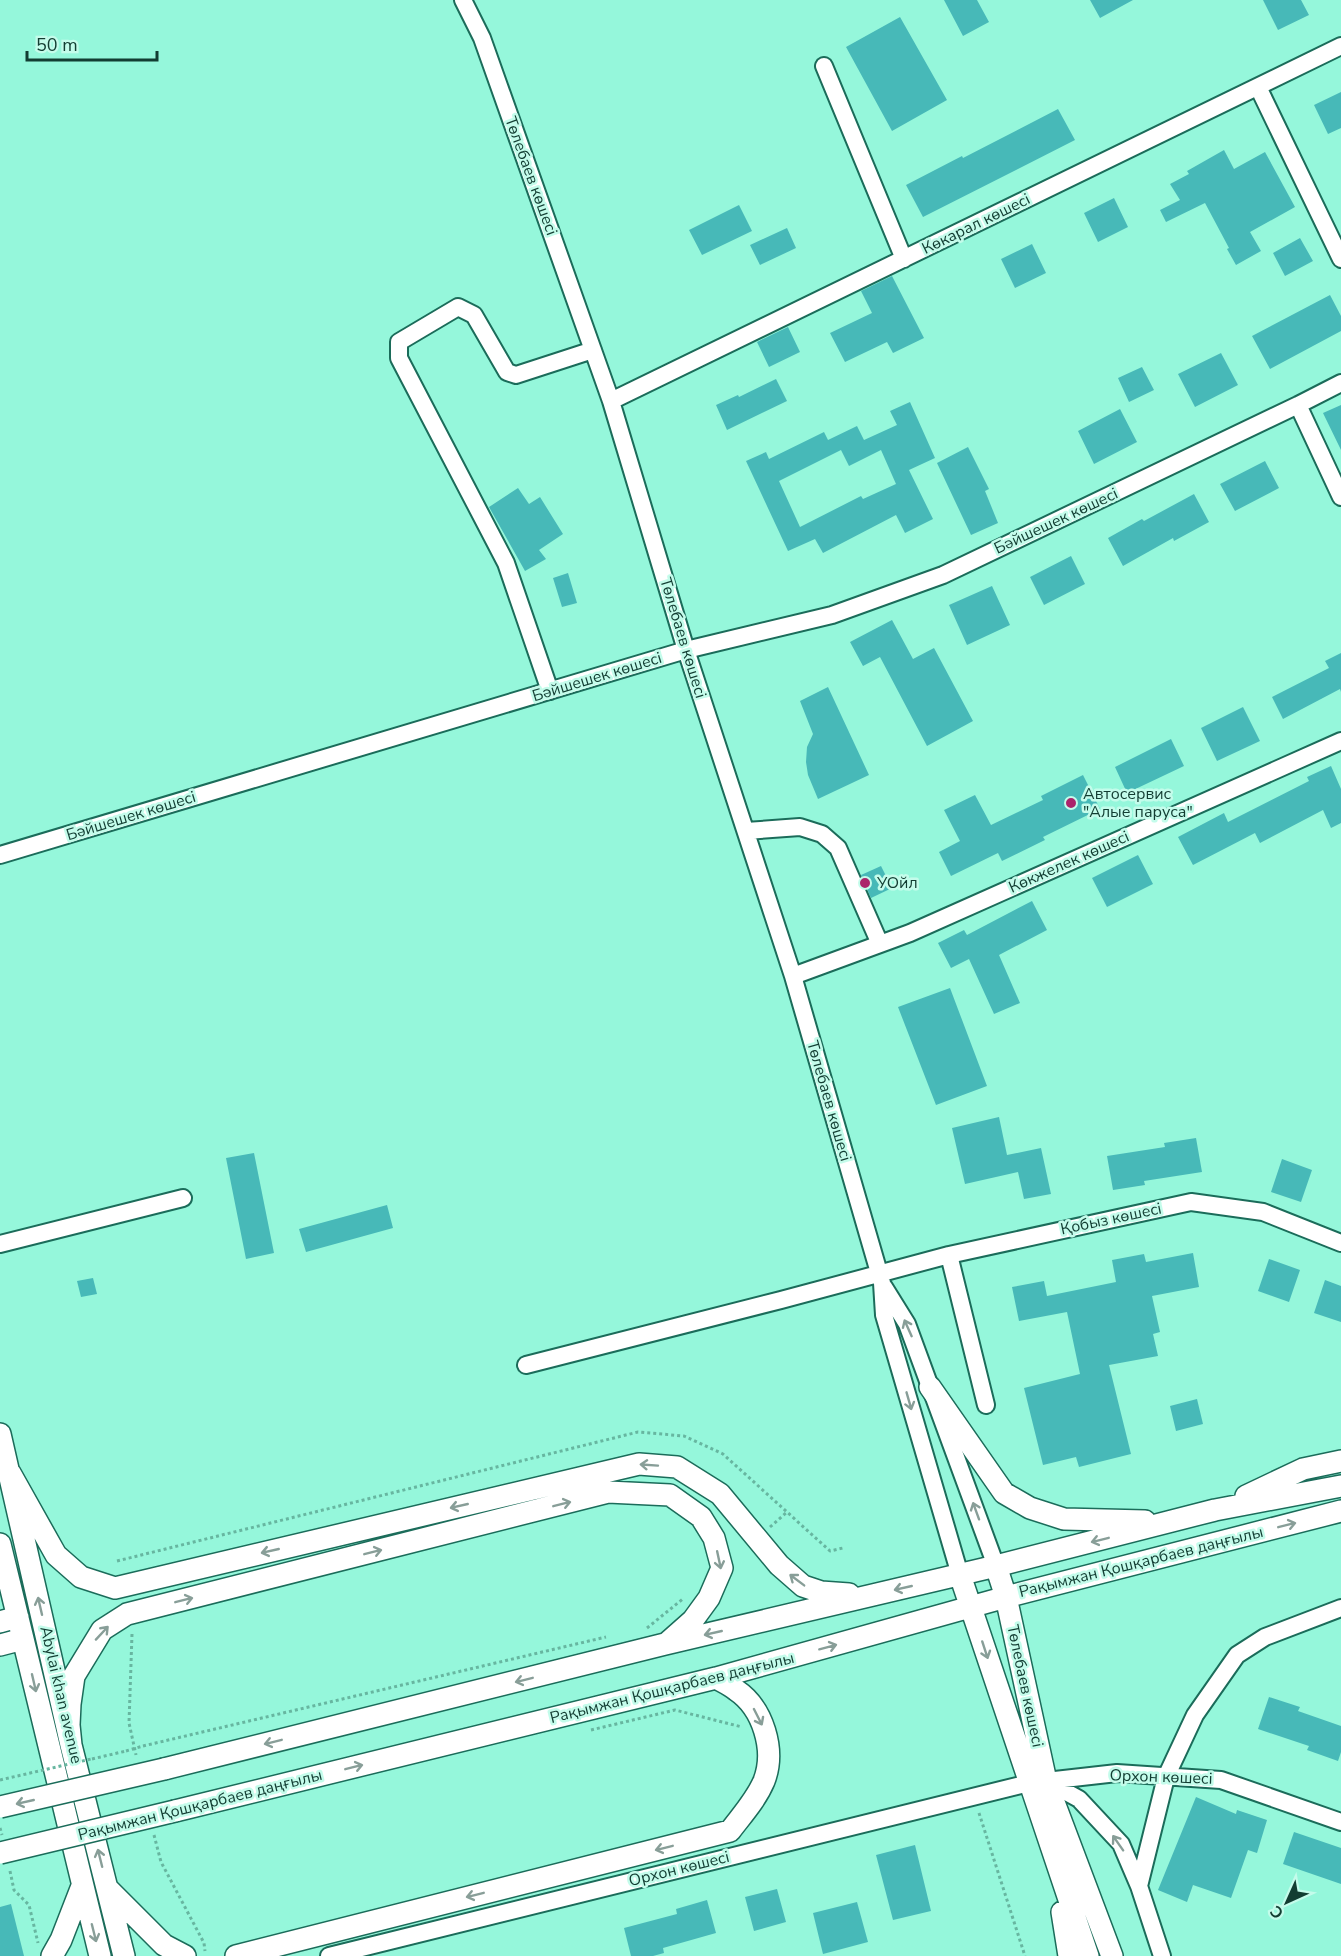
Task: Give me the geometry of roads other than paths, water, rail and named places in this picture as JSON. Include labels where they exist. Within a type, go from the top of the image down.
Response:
[{"type":"main road","points":[[930,1387],[1004,1493],[1030,1508],[1064,1519],[1167,1522]]},
{"type":"main road","name":"Abylai khan avenue","points":[[0,1434],[71,1745],[124,1956]]},
{"type":"main road","points":[[1215,1510],[1303,1469],[1341,1461]]},
{"type":"main road","points":[[10,1473],[56,1555],[81,1577],[115,1588],[639,1464],[677,1467],[720,1494],[778,1566],[803,1586],[821,1592],[873,1595]]},
{"type":"main road","name":"Рақымжан Қошқарбаев даңғылы","points":[[960,1575],[1215,1510],[1341,1486]]},
{"type":"main road","points":[[71,1745],[69,1714],[74,1676],[102,1630],[127,1614],[608,1492],[670,1495],[701,1517],[714,1538],[722,1568],[709,1598],[693,1620],[665,1644]]},
{"type":"main road","name":"Рақымжан Қошқарбаев даңғылы","points":[[4,1854],[716,1678],[1006,1597],[1341,1511]]},
{"type":"main road","name":"Abylai khan avenue","points":[[0,1544],[9,1620],[23,1639],[100,1956]]},
{"type":"main road","name":"Төлебаев көшесі","points":[[996,1566],[1006,1597],[1043,1824],[1088,1956]]},
{"type":"main road","points":[[0,1807],[164,1769],[665,1644],[960,1575]]},
{"type":"main road","name":"Төлебаев көшесі","points":[[960,1575],[1037,1782],[1112,1956]]},
{"type":"main road","points":[[0,1645],[23,1639]]},
{"type":"main road","points":[[236,1956],[730,1831],[753,1802],[764,1780],[769,1755],[765,1731],[754,1708],[738,1690],[716,1678]]},
{"type":"main road","points":[[1043,1824],[1063,1915],[1069,1956]]},
{"type":"main road","points":[[46,1953],[61,1940],[82,1886]]},
{"type":"main road","points":[[108,1889],[164,1945],[185,1956]]},
{"type":"street","name":"Төлебаев көшесі","points":[[463,0],[482,38],[611,401],[686,650],[793,976],[881,1278],[884,1315],[960,1575]]},
{"type":"street","name":"Көкарал көшесі","points":[[611,401],[1341,46]]},
{"type":"street","points":[[824,66],[904,259]]},
{"type":"street","points":[[1258,87],[1341,259]]},
{"type":"street","points":[[550,691],[507,563],[399,358],[399,342],[458,307],[474,315],[507,372],[516,375],[593,350]]},
{"type":"street","name":"Бәйшешек көшесі","points":[[0,855],[686,650],[832,615],[943,574],[1298,405],[1341,382]]},
{"type":"street","points":[[1298,405],[1341,497]]},
{"type":"street","name":"Көкжелек көшесі","points":[[793,976],[910,933],[1341,741]]},
{"type":"street","points":[[746,831],[800,827],[822,834],[838,848],[880,944]]},
{"type":"street","points":[[0,1244],[183,1198]]},
{"type":"street","name":"Қобыз көшесі","points":[[526,1365],[881,1278],[949,1255],[1191,1202],[1263,1212],[1341,1243]]},
{"type":"street","points":[[949,1255],[986,1406]]},
{"type":"street","name":"Төлебаев көшесі","points":[[881,1278],[907,1324],[996,1566]]},
{"type":"street","points":[[1139,1886],[1166,1777],[1195,1715],[1237,1654],[1265,1637],[1341,1608]]},
{"type":"street","name":"Орхон көшесі","points":[[329,1956],[1037,1782],[1117,1773],[1221,1780],[1341,1822]]},
{"type":"street","points":[[1037,1782],[1079,1799],[1120,1845],[1139,1886],[1162,1956]]},
{"type":"place","name":"Автосервис \"Алые паруса\"","points":[[1071,803]]},
{"type":"place","name":"УОйл","points":[[865,883]]}]
